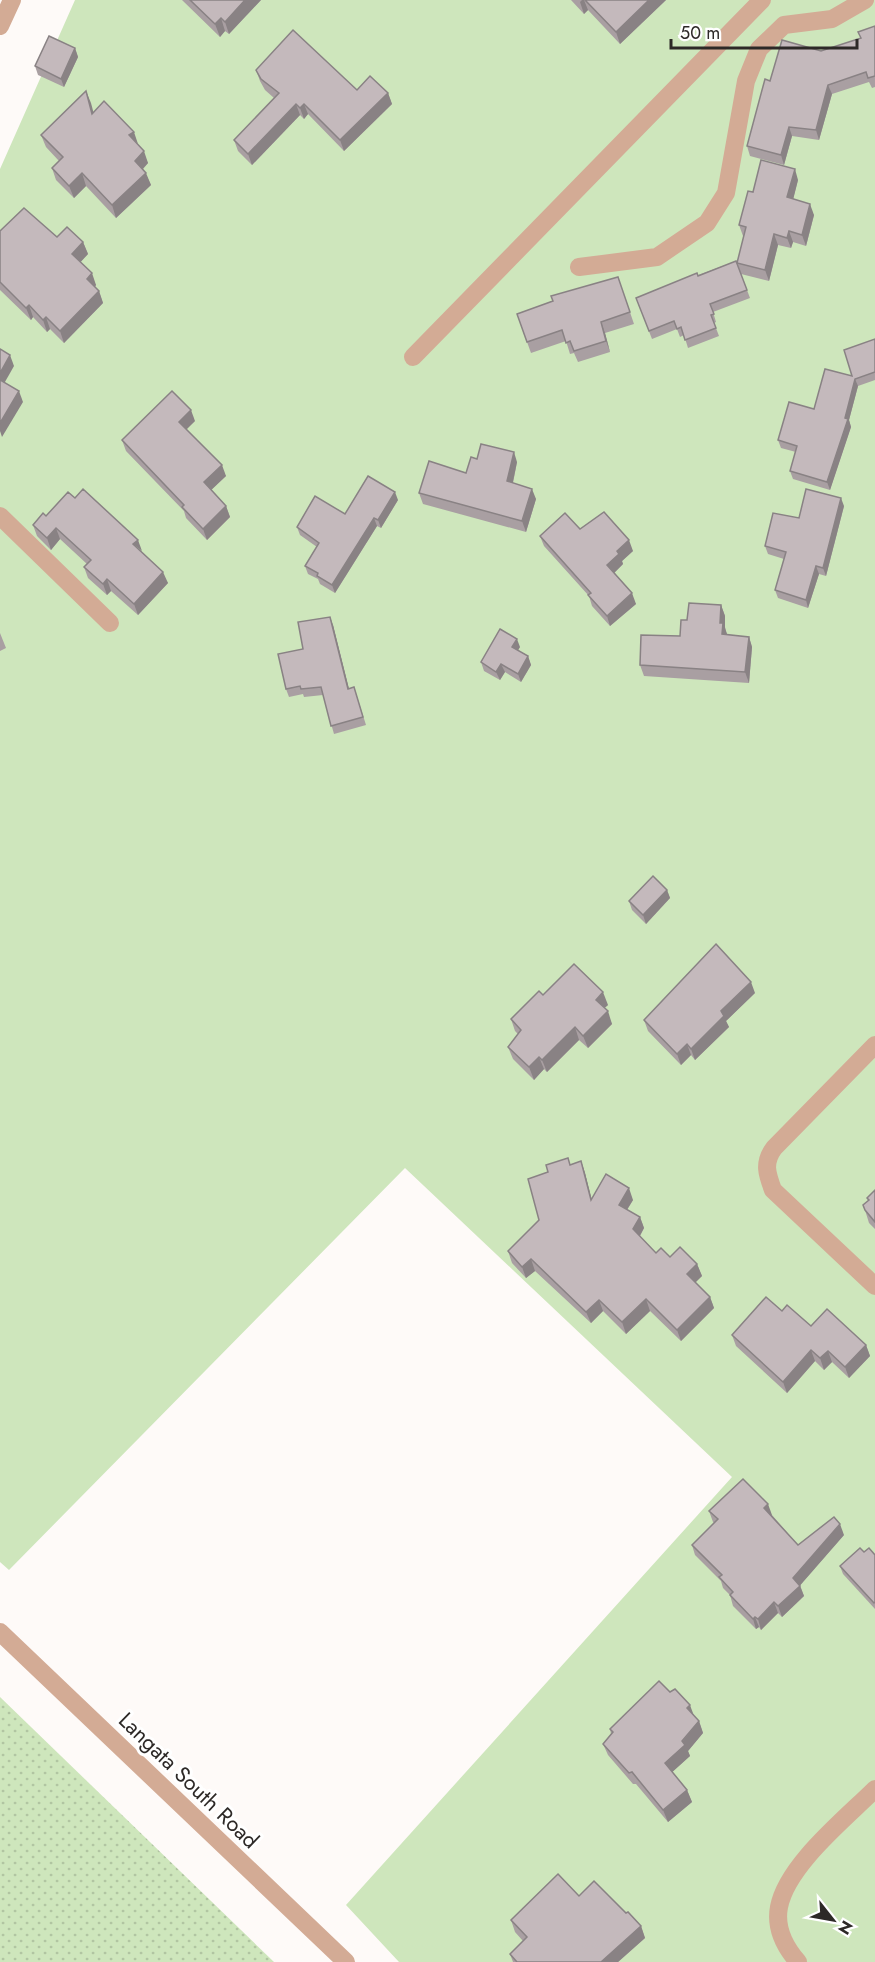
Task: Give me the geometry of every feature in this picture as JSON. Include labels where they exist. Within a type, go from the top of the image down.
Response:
[{"type":"street","points":[[0,26],[12,0]]},
{"type":"street","points":[[413,357],[762,0]]},
{"type":"street","points":[[579,267],[657,257],[707,223],[726,193],[746,81],[759,49],[784,25],[832,19],[865,0]]},
{"type":"street","points":[[0,516],[110,623]]},
{"type":"street","points":[[875,1045],[774,1148],[768,1156],[766,1169],[774,1190],[875,1286]]},
{"type":"street","name":"Langata South Road","points":[[0,1632],[346,1962]]},
{"type":"street","points":[[798,1962],[781,1936],[778,1922],[779,1907],[784,1892],[802,1864],[875,1789]]},
{"type":"green space","points":[[75,0],[875,0],[875,1962],[399,1962],[346,1905],[732,1477],[405,1168],[9,1570],[0,1562],[0,169]]},
{"type":"green space","points":[[0,1697],[274,1962],[0,1962]]},
{"type":"building","points":[[190,0],[245,0],[225,22],[221,18],[215,24]]},
{"type":"building","points":[[585,0],[649,0],[616,32]]},
{"type":"building","points":[[875,26],[875,76],[868,78],[866,72],[828,85],[816,130],[789,127],[781,155],[747,146],[765,79],[770,81],[782,40],[821,51],[861,38],[858,32]]},
{"type":"building","points":[[293,30],[357,90],[370,76],[388,93],[340,140],[304,104],[300,108],[296,104],[248,154],[234,140],[279,93],[261,79],[256,70]]},
{"type":"building","points":[[49,36],[75,48],[61,79],[35,66]]},
{"type":"building","points":[[86,91],[92,114],[104,101],[134,132],[129,135],[144,151],[135,161],[146,173],[112,205],[82,173],[69,186],[52,168],[63,157],[41,135]]},
{"type":"building","points":[[761,160],[795,169],[787,197],[810,204],[802,235],[789,231],[787,238],[774,234],[765,270],[737,263],[746,227],[739,225],[748,191],[753,192]]},
{"type":"building","points":[[24,208],[57,237],[67,227],[83,242],[72,254],[92,273],[87,279],[99,291],[60,331],[46,317],[43,320],[29,305],[26,308],[0,282],[0,231]]},
{"type":"building","points":[[736,261],[747,290],[710,304],[716,328],[685,340],[681,327],[677,329],[674,321],[649,331],[636,298],[697,273],[698,276]]},
{"type":"building","points":[[618,277],[630,312],[601,322],[606,341],[574,351],[570,341],[566,343],[562,330],[527,342],[517,314],[553,301],[551,296]]},
{"type":"building","points":[[875,339],[875,372],[855,379],[845,418],[848,419],[827,482],[790,471],[797,446],[778,440],[789,402],[814,409],[825,369],[852,376],[844,350]]},
{"type":"building","points":[[0,349],[10,355],[0,373]]},
{"type":"building","points":[[0,380],[19,391],[0,423]]},
{"type":"building","points":[[172,391],[191,410],[179,422],[222,465],[204,482],[226,506],[203,529],[182,507],[184,505],[122,440]]},
{"type":"building","points":[[481,444],[514,452],[507,481],[532,489],[522,521],[419,493],[429,461],[466,473],[471,457],[477,459]]},
{"type":"building","points":[[368,476],[395,492],[378,520],[374,518],[332,585],[305,566],[319,543],[297,527],[315,496],[345,514]]},
{"type":"building","points":[[83,489],[138,540],[133,544],[163,572],[134,604],[107,579],[103,584],[84,567],[91,560],[56,528],[47,538],[33,525],[43,513],[46,516],[68,492],[75,498]]},
{"type":"building","points":[[806,489],[841,498],[823,568],[816,566],[806,600],[775,590],[786,552],[765,546],[773,513],[799,518]]},
{"type":"building","points":[[604,512],[629,540],[607,565],[632,593],[607,616],[588,595],[591,593],[540,536],[565,513],[580,529]]},
{"type":"building","points":[[689,603],[721,605],[722,634],[749,637],[745,672],[640,665],[641,635],[680,636],[681,620],[687,620]]},
{"type":"building","points":[[330,617],[348,689],[354,687],[363,717],[331,726],[321,687],[301,689],[300,686],[286,689],[278,654],[303,649],[298,622]]},
{"type":"building","points":[[500,629],[517,639],[512,647],[528,656],[518,674],[501,664],[496,672],[481,662]]},
{"type":"building","points":[[653,876],[667,890],[643,915],[629,901]]},
{"type":"building","points":[[716,944],[751,982],[721,1011],[724,1016],[691,1049],[687,1044],[677,1054],[644,1020]]},
{"type":"building","points":[[574,964],[603,992],[596,1000],[608,1011],[583,1036],[575,1027],[542,1060],[539,1057],[529,1067],[508,1047],[521,1030],[511,1019],[539,991],[543,995]]},
{"type":"building","points":[[568,1158],[570,1165],[581,1161],[591,1200],[606,1174],[629,1188],[619,1205],[640,1217],[633,1229],[656,1253],[661,1248],[670,1257],[680,1247],[697,1264],[687,1274],[710,1297],[677,1330],[646,1299],[622,1322],[599,1300],[586,1312],[531,1259],[522,1267],[508,1251],[539,1220],[528,1179],[548,1172],[546,1165]]},
{"type":"building","points":[[875,1190],[875,1222],[863,1205]]},
{"type":"building","points":[[766,1297],[782,1311],[787,1305],[811,1326],[827,1309],[866,1345],[845,1367],[828,1351],[820,1358],[811,1350],[783,1382],[732,1335]]},
{"type":"building","points":[[743,1479],[768,1504],[764,1508],[798,1545],[834,1517],[840,1524],[793,1578],[800,1586],[778,1606],[774,1602],[758,1619],[755,1617],[753,1619],[730,1595],[733,1592],[719,1577],[722,1575],[692,1545],[718,1519],[709,1511]]},
{"type":"building","points":[[860,1548],[864,1552],[869,1548],[875,1555],[874,1603],[840,1566]]},
{"type":"building","points":[[659,1681],[670,1692],[675,1689],[690,1705],[687,1708],[699,1721],[682,1741],[685,1745],[665,1763],[687,1790],[663,1810],[632,1772],[629,1773],[603,1744],[613,1732],[610,1729]]},
{"type":"building","points":[[558,1874],[579,1896],[594,1881],[641,1926],[601,1962],[517,1962],[510,1954],[527,1937],[511,1920]]}]
